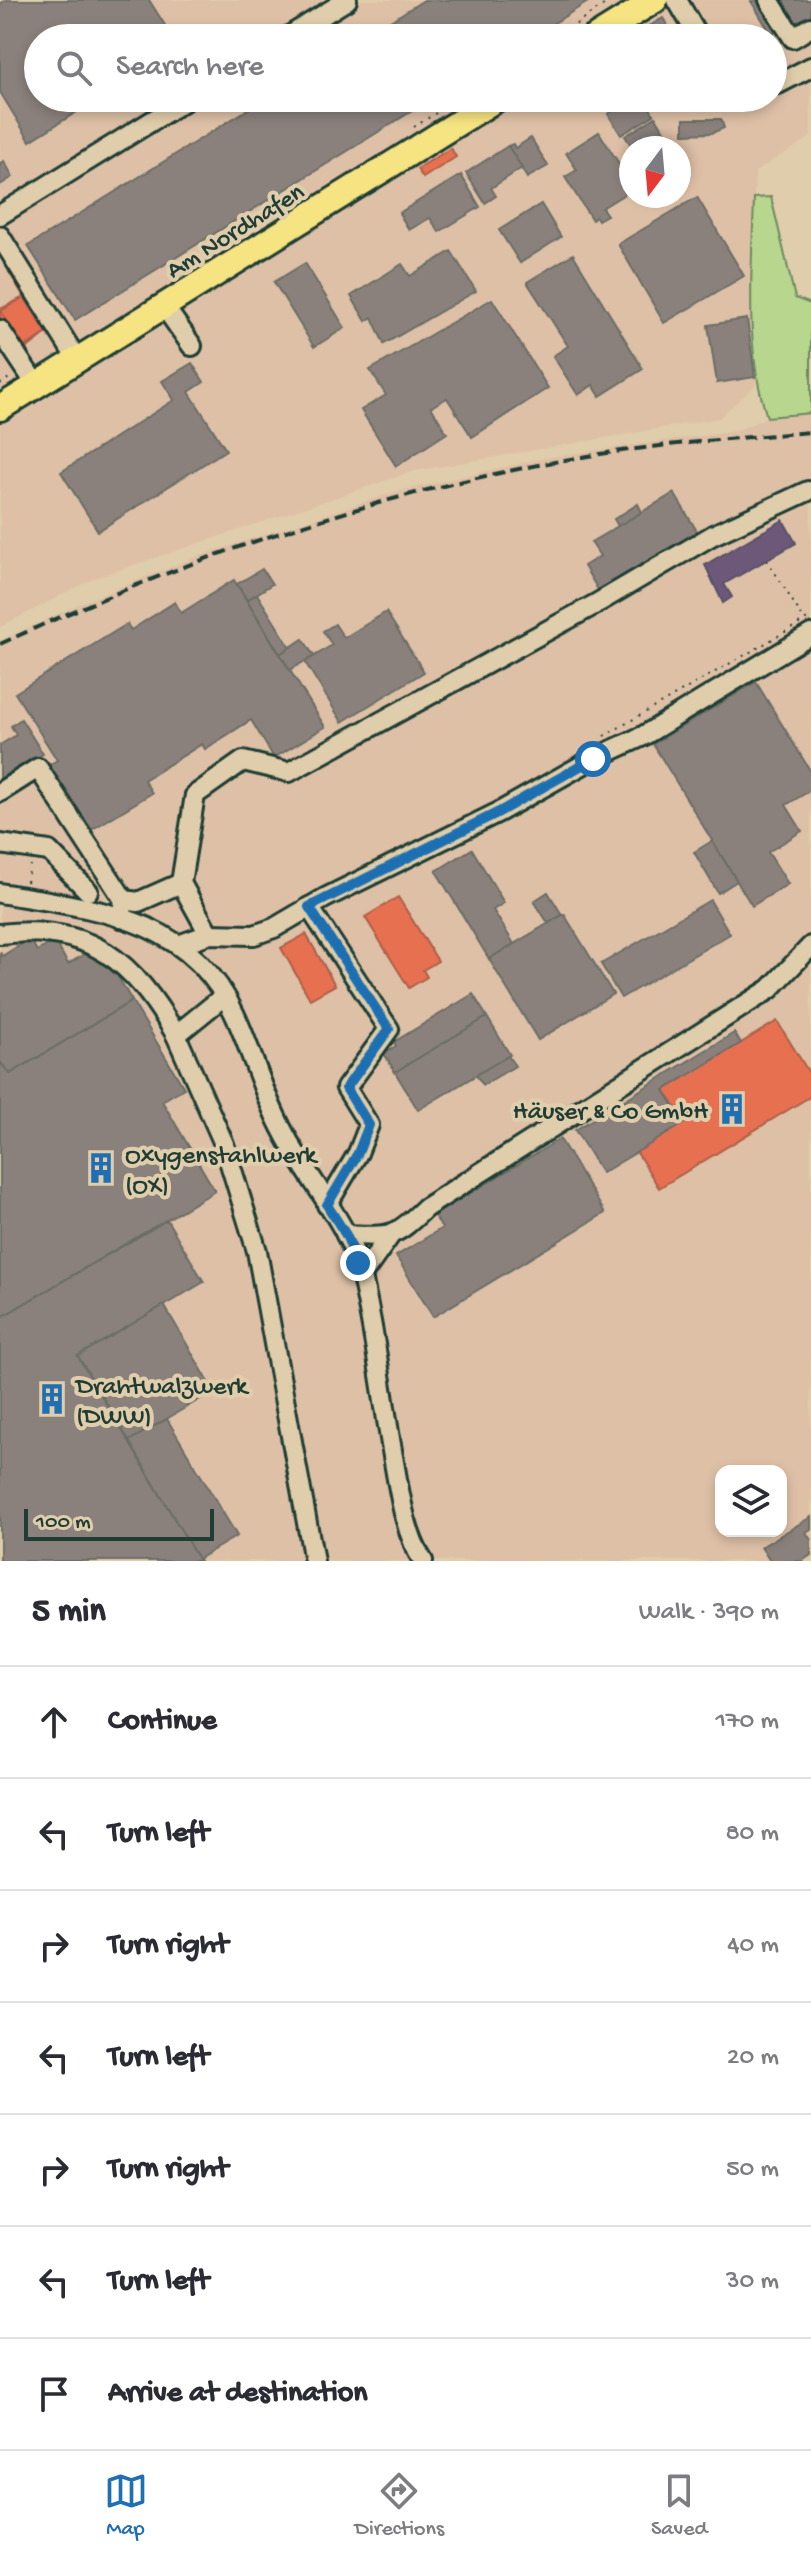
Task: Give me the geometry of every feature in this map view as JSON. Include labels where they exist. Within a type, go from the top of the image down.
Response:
[{"type":"main road","points":[[616,24],[655,0]]},
{"type":"main road","name":"Am Nordhafen","points":[[0,408],[476,112]]},
{"type":"lane","points":[[308,24],[347,0]]},
{"type":"lane","points":[[677,0],[691,24]]},
{"type":"lane","points":[[769,0],[784,24]]},
{"type":"lane","points":[[787,28],[793,38],[811,27]]},
{"type":"lane","points":[[787,79],[811,67]]},
{"type":"lane","points":[[0,215],[166,112]]},
{"type":"lane","points":[[0,236],[78,361]]},
{"type":"lane","points":[[164,306],[192,346]]},
{"type":"lane","points":[[0,330],[37,386]]},
{"type":"lane","points":[[209,934],[181,883],[195,795],[243,761],[289,772],[594,605],[713,535],[808,491]]},
{"type":"lane","points":[[181,944],[209,934],[254,935],[274,928],[309,907],[499,812],[593,759],[643,736],[807,626]]},
{"type":"lane","points":[[0,792],[38,768],[106,870],[122,909]]},
{"type":"lane","points":[[0,844],[49,851],[74,873],[88,891]]},
{"type":"lane","points":[[74,873],[106,870]]},
{"type":"lane","points":[[122,909],[181,883]]},
{"type":"lane","points":[[0,893],[122,909],[181,944],[212,976],[235,1014],[264,1096],[346,1235],[362,1275],[403,1508],[423,1561]]},
{"type":"lane","points":[[309,907],[389,1029],[346,1088],[369,1125],[358,1153],[327,1205]]},
{"type":"lane","points":[[0,934],[40,932],[95,944],[133,972],[176,1035],[224,1144],[257,1251],[314,1561]]},
{"type":"lane","points":[[362,1275],[389,1237],[435,1202],[770,989],[811,946]]},
{"type":"lane","points":[[176,1035],[224,996]]},
{"type":"lane","points":[[346,1235],[389,1237]]},
{"type":"path","points":[[576,24],[611,0]]},
{"type":"path","points":[[767,560],[807,626]]},
{"type":"path","points":[[601,737],[807,626],[811,617]]},
{"type":"shaded area","points":[[0,0],[811,0],[811,137],[755,172],[752,270],[756,385],[719,418],[414,471],[95,578],[0,627]]},
{"type":"shaded area","points":[[811,413],[811,1561],[0,1561],[0,642],[81,603],[199,556],[395,492],[549,457],[736,431],[767,417]]},
{"type":"green space","points":[[771,197],[795,298],[811,304],[811,413],[767,417],[755,363],[751,280],[754,198]]},
{"type":"building: Shops","points":[[451,148],[456,157],[423,178],[417,169]]},
{"type":"building: Shops","points":[[26,262],[66,327],[49,337],[47,333],[9,362],[0,347],[0,309],[24,297],[9,272]]},
{"type":"building: Shops","points":[[24,297],[47,333],[23,348],[1,311]]},
{"type":"building: Shops","points":[[398,897],[438,961],[423,970],[427,977],[409,988],[365,917]]},
{"type":"building: Shops","points":[[306,934],[335,985],[310,999],[281,948]]},
{"type":"building: Shops","name":"Häuser & Co GmbH","points":[[777,1021],[811,1076],[811,1096],[659,1188],[636,1151],[684,1122],[664,1090]]},
{"type":"building: Offices","points":[[783,520],[796,543],[724,584],[732,597],[723,603],[705,565]]},
{"type":"building: Industry","points":[[6,0],[149,0],[164,24],[24,24],[24,112],[77,112],[30,141],[0,92],[0,4]]},
{"type":"building: Industry","points":[[424,0],[591,0],[552,24],[385,24]]},
{"type":"building: Industry","points":[[761,0],[776,24],[765,24],[751,1]]},
{"type":"building: Industry","points":[[780,0],[811,0],[811,16],[796,25]]},
{"type":"building: Industry","points":[[663,18],[667,24],[653,24]]},
{"type":"building: Industry","points":[[243,112],[410,112],[75,320],[28,246]]},
{"type":"building: Industry","points":[[652,112],[654,115],[621,135],[608,114]]},
{"type":"building: Industry","points":[[656,117],[667,136],[625,136]]},
{"type":"building: Industry","points":[[684,119],[721,119],[724,128],[712,133],[684,134]]},
{"type":"building: Industry","points":[[599,132],[619,164],[619,197],[602,208],[607,215],[592,220],[565,177],[577,170],[566,153]]},
{"type":"building: Industry","points":[[531,138],[548,166],[527,178],[508,146],[513,144],[515,148]]},
{"type":"building: Industry","points":[[508,146],[522,168],[491,188],[496,196],[485,203],[466,173]]},
{"type":"building: Industry","points":[[4,161],[13,177],[0,185],[0,163]]},
{"type":"building: Industry","points":[[461,175],[480,207],[439,232],[430,218],[409,230],[399,213]]},
{"type":"building: Industry","points":[[697,197],[744,276],[664,323],[618,244],[679,208],[691,208],[691,201]]},
{"type":"building: Industry","points":[[541,204],[561,237],[520,263],[499,230]]},
{"type":"building: Industry","points":[[451,251],[476,291],[384,344],[372,317],[366,321],[351,296],[402,264],[410,276]]},
{"type":"building: Industry","points":[[573,254],[643,369],[600,396],[593,385],[578,395],[553,356],[568,346],[527,282]]},
{"type":"building: Industry","points":[[305,263],[345,328],[314,347],[274,282]]},
{"type":"building: Industry","points":[[492,299],[548,388],[472,437],[447,398],[431,407],[447,433],[396,466],[361,410],[386,395],[370,370]]},
{"type":"building: Industry","points":[[747,319],[755,377],[717,383],[708,325]]},
{"type":"building: Industry","points":[[192,363],[204,382],[189,392],[226,450],[98,531],[61,472],[174,400],[162,381]]},
{"type":"building: Industry","points":[[674,493],[700,536],[601,595],[584,566],[600,556],[591,542]]},
{"type":"building: Industry","points":[[638,504],[642,512],[618,526],[614,519]]},
{"type":"building: Industry","points":[[262,569],[272,584],[247,600],[237,584]]},
{"type":"building: Industry","points":[[234,580],[325,727],[274,758],[251,720],[205,749],[202,744],[144,780],[152,793],[88,832],[46,767],[57,760],[15,693],[127,624],[131,630],[175,602],[181,613]]},
{"type":"building: Industry","points":[[257,594],[290,647],[280,654],[247,600]]},
{"type":"building: Industry","points":[[386,612],[424,672],[342,722],[305,662],[332,645],[323,631],[335,624],[344,638]]},
{"type":"building: Industry","points":[[303,639],[314,656],[290,670],[280,654]]},
{"type":"building: Industry","points":[[756,682],[811,772],[811,790],[786,805],[802,831],[768,852],[788,884],[752,906],[653,744]]},
{"type":"building: Industry","points":[[21,719],[43,754],[0,781],[0,745],[16,735],[11,726]]},
{"type":"building: Industry","points":[[712,841],[737,881],[718,893],[694,852]]},
{"type":"building: Industry","points":[[472,849],[504,903],[493,910],[514,944],[489,959],[436,871]]},
{"type":"building: Industry","points":[[548,892],[562,915],[548,923],[534,901]]},
{"type":"building: Industry","points":[[710,900],[730,934],[621,998],[601,964]]},
{"type":"building: Industry","points":[[564,914],[613,994],[538,1040],[489,959]]},
{"type":"building: Industry","points":[[30,939],[37,951],[55,941],[68,964],[93,949],[101,963],[108,960],[132,1001],[10,1074],[0,1062],[0,952],[2,956]]},
{"type":"building: Industry","points":[[473,994],[487,1017],[395,1072],[384,1053],[396,1046],[394,1042]]},
{"type":"building: Industry","name":"Oxygenstahlwerk (OX)","points":[[132,1001],[184,1088],[162,1101],[215,1191],[0,1318],[0,1062],[10,1074]]},
{"type":"building: Industry","points":[[487,1017],[510,1055],[418,1110],[395,1072]]},
{"type":"building: Industry","points":[[734,1033],[741,1043],[664,1090],[685,1123],[602,1173],[575,1130]]},
{"type":"building: Industry","points":[[508,1056],[515,1066],[483,1085],[476,1075]]},
{"type":"building: Industry","points":[[560,1139],[605,1213],[433,1317],[396,1256],[442,1228],[434,1215]]},
{"type":"building: Industry","name":"Drahtwalzwerk (DWW)","points":[[167,1220],[204,1282],[78,1356],[200,1561],[0,1561],[0,1318]]},
{"type":"building: Industry","points":[[164,1305],[214,1391],[129,1441],[78,1356]]},
{"type":"building: Industry","points":[[167,1419],[237,1536],[198,1559],[129,1441]]},
{"type":"building: Industry","points":[[811,1517],[811,1529],[806,1532],[811,1540],[811,1555],[802,1561],[770,1561],[761,1547],[778,1537],[787,1537],[787,1531]]},
{"type":"railway","points":[[0,644],[142,583],[214,556],[288,530],[437,488],[588,456],[811,432]]},
{"type":"place","name":"Häuser & Co GmbH","points":[[732,1109]]},
{"type":"place","name":"Oxygenstahlwerk (OX)","points":[[101,1168]]},
{"type":"place","name":"Drahtwalzwerk (DWW)","points":[[52,1399]]},
{"type":"route","points":[[358,1263],[346,1235],[327,1205],[358,1153],[369,1125],[346,1088],[389,1029],[309,907],[499,812],[593,759]]}]
